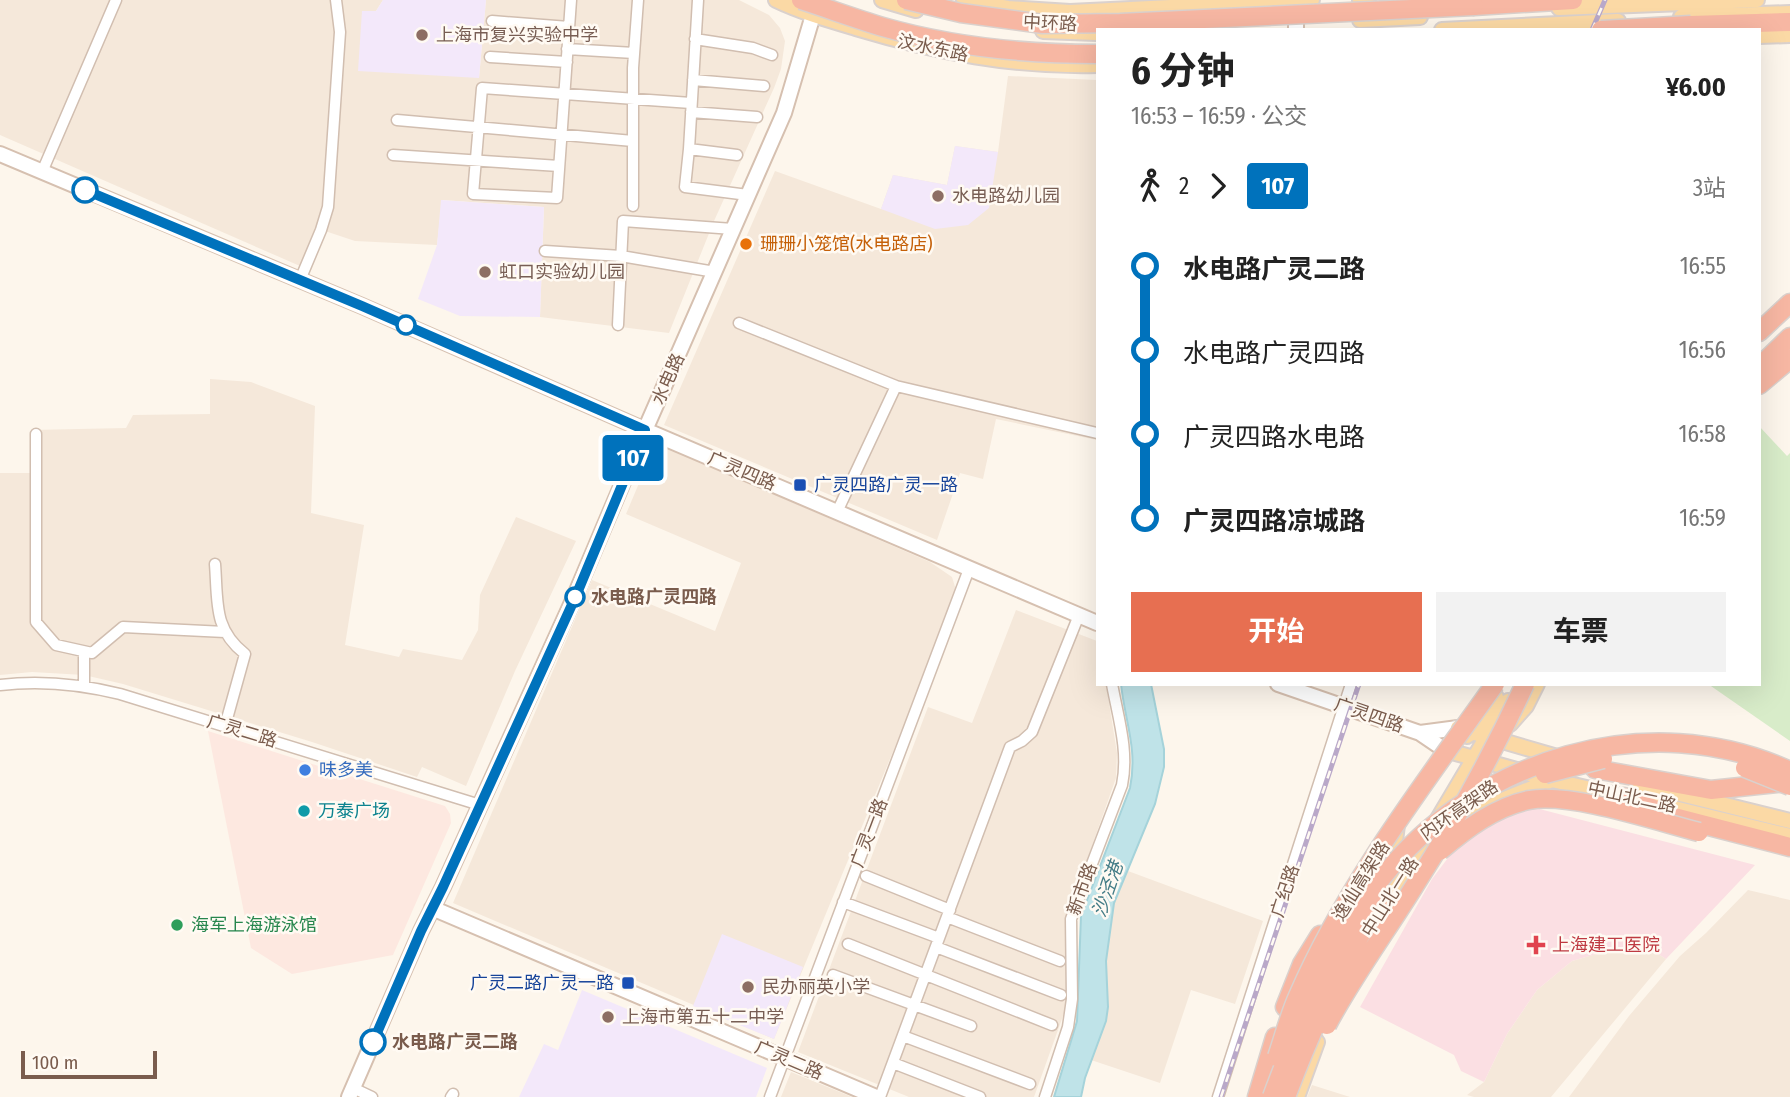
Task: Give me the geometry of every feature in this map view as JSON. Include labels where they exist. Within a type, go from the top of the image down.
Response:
[{"type":"highway","name":"中环路","points":[[801,0],[884,27],[964,44],[1057,54],[1096,54]]},
{"type":"highway","name":"中环路","points":[[906,0],[1006,20],[1083,24],[1573,0]]},
{"type":"highway","points":[[1610,27],[1790,22]]},
{"type":"highway","points":[[1761,330],[1790,303]]},
{"type":"highway","points":[[1761,350],[1790,323]]},
{"type":"highway","points":[[1761,364],[1790,337]]},
{"type":"highway","points":[[1761,385],[1790,359]]},
{"type":"highway","points":[[1292,1097],[1357,971],[1416,884],[1485,764],[1524,686]]},
{"type":"highway","name":"逸仙高架路","points":[[1261,1097],[1297,998],[1328,934],[1377,853],[1494,693]]},
{"type":"highway","name":"内环高架路","points":[[1272,1097],[1320,985],[1358,914],[1380,880],[1420,835],[1459,806],[1530,766],[1576,752],[1648,743],[1685,744],[1728,752],[1790,771]]},
{"type":"highway","name":"内环高架路","points":[[1286,1097],[1316,1022],[1381,899],[1405,867],[1436,836],[1499,794],[1538,776],[1596,760],[1648,754],[1717,760],[1790,784]]},
{"type":"highway","points":[[1595,769],[1711,790],[1790,784]]},
{"type":"highway","points":[[1624,797],[1674,817],[1790,847]]},
{"type":"highway","points":[[1359,942],[1419,868],[1457,836],[1506,807],[1529,800],[1552,799],[1591,805],[1790,855]]},
{"type":"highway","points":[[1261,1097],[1284,1008],[1302,964],[1398,813]]},
{"type":"main road","name":"汶水东路","points":[[776,0],[813,15],[891,39],[992,61],[1060,66],[1096,65]]},
{"type":"main road","name":"水电路","points":[[351,1093],[432,908],[575,598],[645,430],[784,113],[818,0]]},
{"type":"main road","name":"汶水东路","points":[[825,0],[878,18],[986,41],[1096,47]]},
{"type":"main road","name":"汶水东路","points":[[882,0],[937,16],[1013,29],[1096,33]]},
{"type":"main road","points":[[964,0],[1008,8],[1070,12],[1312,0]]},
{"type":"main road","points":[[1296,0],[1296,26]]},
{"type":"main road","points":[[1360,0],[1390,19]]},
{"type":"main road","points":[[1229,28],[1278,24],[1296,26],[1620,3],[1757,0]]},
{"type":"main road","points":[[1013,29],[1050,11]]},
{"type":"main road","points":[[1554,28],[1610,27],[1790,13]]},
{"type":"main road","points":[[1761,36],[1790,35]]},
{"type":"main road","points":[[1017,63],[1048,46]]},
{"type":"main road","name":"广灵四路","points":[[0,154],[1096,623]]},
{"type":"main road","points":[[1761,320],[1790,293]]},
{"type":"main road","points":[[1761,340],[1790,315]]},
{"type":"main road","points":[[1761,377],[1790,346]]},
{"type":"main road","points":[[1761,386],[1790,368]]},
{"type":"main road","name":"广灵四路","points":[[1284,686],[1420,733],[1445,750]]},
{"type":"main road","points":[[1464,728],[1486,686]]},
{"type":"main road","points":[[1488,736],[1517,686]]},
{"type":"main road","name":"中山北一路","points":[[1297,1097],[1359,942],[1488,736],[1514,722],[1536,686]]},
{"type":"main road","points":[[1398,813],[1445,750],[1494,693]]},
{"type":"main road","name":"广灵四路","points":[[1420,733],[1464,728]]},
{"type":"main road","name":"中山北二路","points":[[1464,728],[1659,790],[1790,821]]},
{"type":"main road","name":"中山北二路","points":[[1445,750],[1552,780],[1687,809],[1790,836]]},
{"type":"main road","points":[[1359,942],[1385,918],[1430,850],[1448,832],[1492,804],[1552,780]]},
{"type":"main road","name":"广灵二路","points":[[432,908],[878,1097]]},
{"type":"street","points":[[42,172],[116,0]]},
{"type":"street","points":[[300,280],[328,207],[340,32],[336,0]]},
{"type":"street","points":[[571,0],[568,49],[564,94],[557,198],[473,194],[482,88],[564,94],[633,99],[757,117]]},
{"type":"street","points":[[633,206],[634,53],[638,0]]},
{"type":"street","points":[[698,0],[685,187],[748,195]]},
{"type":"street","points":[[1610,27],[1620,3]]},
{"type":"street","points":[[1229,28],[1242,4]]},
{"type":"street","points":[[492,22],[569,27]]},
{"type":"street","points":[[695,39],[752,48],[772,55]]},
{"type":"street","points":[[568,49],[634,53]]},
{"type":"street","points":[[490,57],[567,62]]},
{"type":"street","points":[[693,80],[764,86]]},
{"type":"street","points":[[397,120],[633,141]]},
{"type":"street","points":[[689,149],[737,155]]},
{"type":"street","points":[[393,155],[559,166]]},
{"type":"street","points":[[618,325],[623,221],[733,229]]},
{"type":"street","points":[[545,251],[621,256],[715,272]]},
{"type":"street","points":[[738,323],[896,387],[1096,433]]},
{"type":"street","points":[[837,512],[896,387]]},
{"type":"street","points":[[36,434],[36,622],[55,645],[92,653],[123,627],[225,632]]},
{"type":"street","points":[[215,564],[219,622],[232,644],[245,654],[225,726]]},
{"type":"street","name":"广灵一路","points":[[770,1097],[969,569]]},
{"type":"street","points":[[878,1097],[1010,747],[1032,732],[1079,615]]},
{"type":"street","points":[[84,652],[84,686]]},
{"type":"street","name":"广灵二路","points":[[0,685],[37,683],[84,686],[120,694],[480,805]]},
{"type":"street","name":"新市路","points":[[1045,1097],[1068,1027],[1072,999],[1071,919],[1122,785],[1125,770],[1125,753],[1112,686]]},
{"type":"street","name":"广纪路","points":[[1218,1097],[1350,686]]},
{"type":"street","points":[[866,876],[1060,961]]},
{"type":"street","points":[[844,902],[1061,995]]},
{"type":"street","points":[[848,944],[1052,1025]]},
{"type":"street","points":[[833,975],[971,1026]]},
{"type":"street","points":[[903,1036],[1030,1084]]},
{"type":"street","points":[[893,1063],[980,1097]]},
{"type":"street","points":[[351,1093],[372,1097]]},
{"type":"shaded area","points":[[0,0],[383,0],[376,11],[362,11],[479,78],[486,0],[739,0],[769,15],[780,28],[785,41],[781,69],[774,88],[714,221],[669,333],[540,317],[544,207],[442,200],[437,245],[355,241],[316,228],[300,266],[0,135]]},
{"type":"shaded area","name":"上海市复兴实验中学","points":[[383,0],[486,0],[479,78],[358,71],[362,11],[376,11]]},
{"type":"shaded area","points":[[1008,76],[1096,80],[1096,440],[996,419],[983,479],[960,473],[937,540],[664,425],[775,171],[881,209],[893,175],[947,185],[955,146],[998,152]]},
{"type":"shaded area","name":"水电路幼儿园","points":[[955,146],[998,152],[989,208],[968,225],[935,229],[881,209],[893,175],[947,185]]},
{"type":"shaded area","name":"虹口实验幼儿园","points":[[441,200],[544,207],[540,317],[460,316],[418,299],[437,245]]},
{"type":"shaded area","points":[[210,379],[251,382],[315,406],[311,513],[364,525],[345,645],[399,657],[403,649],[462,660],[478,630],[480,595],[516,517],[576,541],[515,671],[466,786],[422,767],[417,777],[123,684],[84,675],[32,672],[0,675],[0,473],[32,473],[31,430],[126,428],[133,415],[210,414]]},
{"type":"shaded area","points":[[656,443],[930,562],[952,577],[956,590],[909,713],[774,1039],[453,903],[592,580],[715,631],[741,563],[626,514]]},
{"type":"shaded area","points":[[1016,610],[1096,641],[1096,686],[1106,686],[1117,753],[1116,778],[1065,922],[1068,1002],[1034,1097],[909,1097],[798,1052],[928,707],[972,723]]},
{"type":"shaded area","name":"万泰广场","points":[[208,731],[445,806],[451,823],[393,955],[292,974],[251,948]]},
{"type":"shaded area","name":"上海建工医院","points":[[1528,806],[1755,865],[1666,959],[1647,947],[1617,948],[1572,961],[1537,990],[1507,1034],[1484,1082],[1461,1071],[1454,1055],[1360,1007],[1432,879],[1454,850],[1474,829]]},
{"type":"shaded area","points":[[1128,871],[1263,921],[1235,1004],[1191,990],[1160,1083],[1091,1060],[1106,1021],[1106,961],[1114,903]]},
{"type":"shaded area","points":[[1748,890],[1790,900],[1790,1097],[1569,1097],[1629,1016],[1680,956]]},
{"type":"shaded area","name":"民办丽英小学","points":[[722,934],[803,967],[774,1039],[693,1006]]},
{"type":"shaded area","points":[[1647,947],[1666,959],[1551,1097],[1467,1095],[1484,1082],[1507,1034],[1537,990],[1572,961],[1617,948]]},
{"type":"shaded area","name":"上海市第五十二中学","points":[[582,990],[767,1068],[756,1097],[519,1097],[544,1044],[558,1050]]},
{"type":"shaded area","points":[[791,1072],[852,1097],[781,1097]]},
{"type":"shaded area","points":[[1312,1085],[1350,1097],[1307,1097]]},
{"type":"green space","points":[[1761,428],[1787,456],[1790,453],[1790,741],[1711,686],[1761,686]]},
{"type":"water","name":"沙泾港","points":[[1121,686],[1151,686],[1164,749],[1164,767],[1155,804],[1114,903],[1106,961],[1106,1021],[1085,1078],[1081,1097],[1054,1097],[1077,1021],[1081,916],[1130,788],[1132,748]]},
{"type":"railway","points":[[1593,28],[1605,0]]},
{"type":"railway","points":[[1221,1097],[1358,686]]},
{"type":"bus line","name":"107","points":[[85,190],[362,306],[645,430],[575,598],[421,931],[373,1042]]},
{"type":"place","name":"上海市复兴实验中学","points":[[422,35]]},
{"type":"place","name":"水电路幼儿园","points":[[938,196]]},
{"type":"place","name":"珊珊小笼馆(水电路店)","points":[[746,244]]},
{"type":"place","name":"虹口实验幼儿园","points":[[485,272]]},
{"type":"place","name":"广灵四路广灵一路","points":[[800,485]]},
{"type":"place","name":"水电路广灵四路","points":[[575,597]]},
{"type":"place","name":"味多美","points":[[305,770]]},
{"type":"place","name":"万泰广场","points":[[304,811]]},
{"type":"place","name":"海军上海游泳馆","points":[[177,925]]},
{"type":"place","name":"上海建工医院","points":[[1536,945]]},
{"type":"place","name":"广灵二路广灵一路","points":[[628,983]]},
{"type":"place","name":"民办丽英小学","points":[[748,987]]},
{"type":"place","name":"上海市第五十二中学","points":[[608,1017]]},
{"type":"place","name":"水电路广灵二路","points":[[373,1042]]}]
